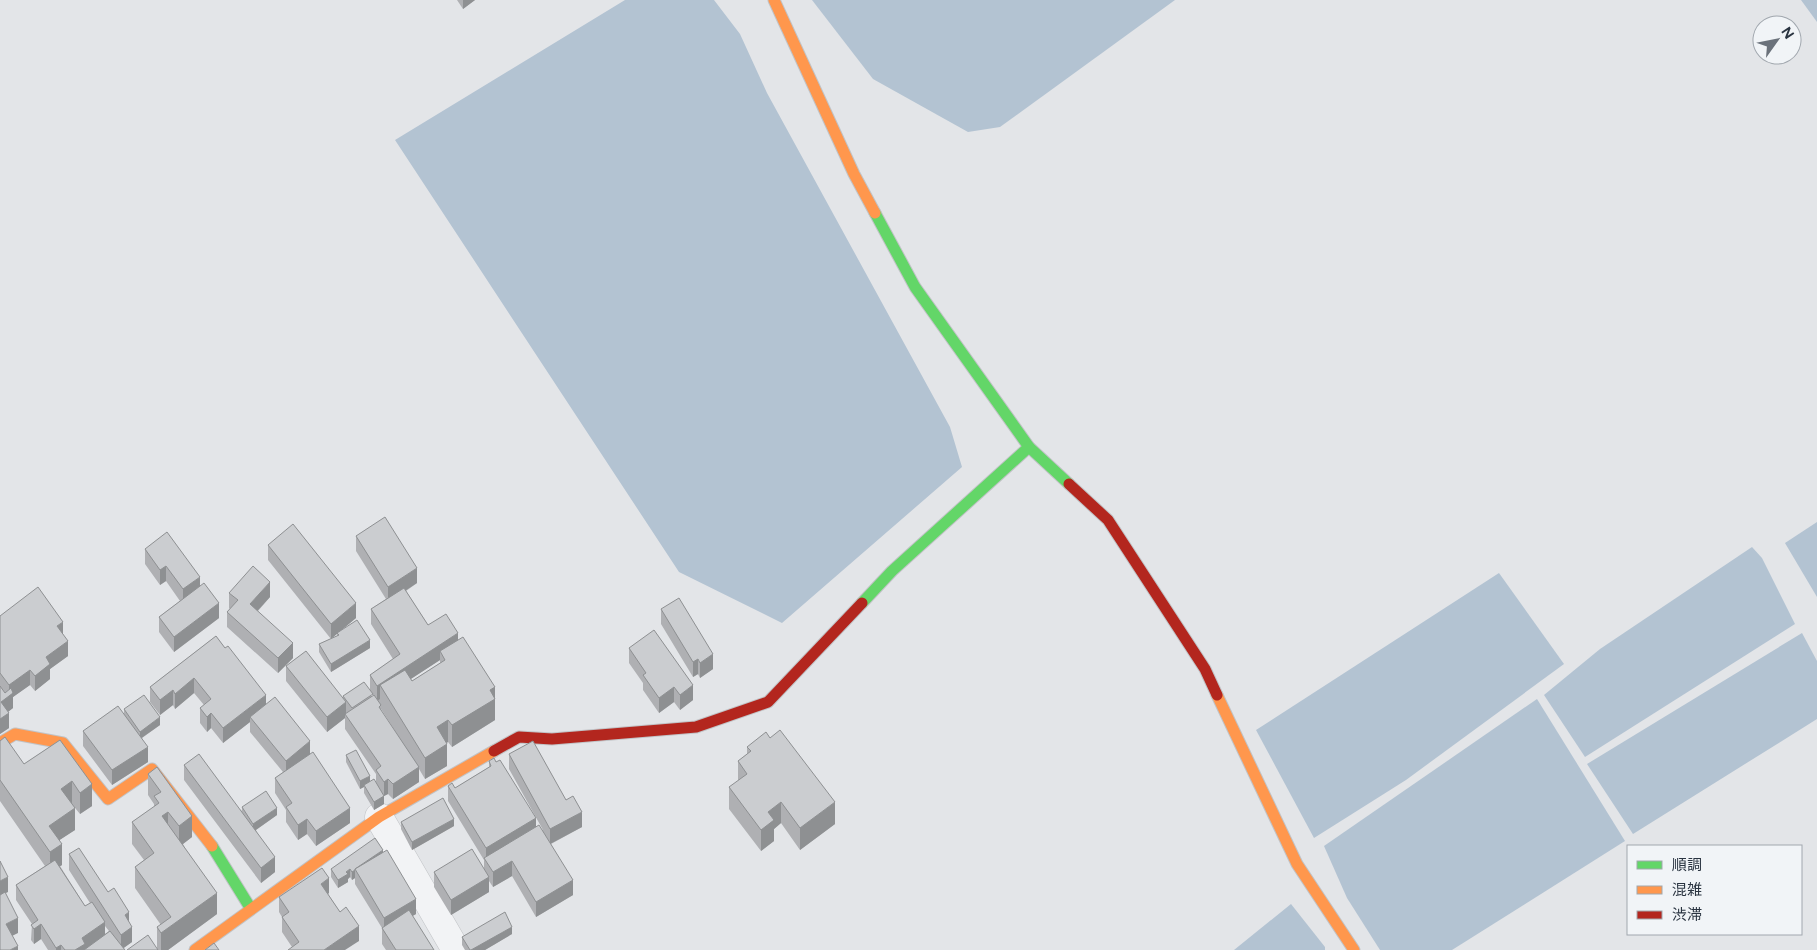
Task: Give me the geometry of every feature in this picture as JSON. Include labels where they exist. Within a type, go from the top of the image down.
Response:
[{"type":"street","points":[[774,0],[854,174],[916,287],[1030,448],[1108,520],[1205,669],[1297,864],[1354,950]]},
{"type":"street","points":[[195,950],[379,817],[520,737],[552,738],[696,727],[768,702],[892,571],[1030,448]]},
{"type":"street","points":[[0,743],[15,734],[62,743],[108,799],[152,769],[212,844],[251,909]]},
{"type":"street","points":[[379,817],[456,950]]},
{"type":"water","points":[[625,0],[714,0],[740,34],[767,93],[950,427],[962,467],[782,623],[679,572],[395,140]]},
{"type":"water","points":[[812,0],[1175,0],[1000,127],[968,132],[873,79]]},
{"type":"water","points":[[1801,0],[1817,0],[1817,22]]},
{"type":"water","points":[[1817,522],[1817,597],[1785,543]]},
{"type":"water","points":[[1752,547],[1762,558],[1795,624],[1585,757],[1544,695],[1600,649]]},
{"type":"water","points":[[1499,573],[1564,664],[1406,780],[1314,838],[1256,730]]},
{"type":"water","points":[[1802,633],[1817,661],[1817,719],[1633,834],[1587,764]]},
{"type":"water","points":[[1537,699],[1625,841],[1452,950],[1380,950],[1347,898],[1324,846]]},
{"type":"water","points":[[1291,904],[1325,947],[1325,950],[1234,950]]},
{"type":"building","points":[[385,517],[417,568],[388,587],[356,536]]},
{"type":"building","points":[[293,524],[356,603],[331,624],[268,545]]},
{"type":"building","points":[[167,532],[200,577],[183,589],[166,566],[160,570],[145,549]]},
{"type":"building","points":[[253,566],[270,582],[250,604],[293,643],[278,658],[227,612],[238,600],[229,593]]},
{"type":"building","points":[[204,583],[219,603],[174,637],[159,617]]},
{"type":"building","points":[[38,587],[63,622],[57,626],[68,641],[46,657],[50,664],[35,676],[30,670],[9,685],[0,673],[0,616]]},
{"type":"building","points":[[404,588],[428,625],[446,614],[458,633],[377,686],[370,675],[400,654],[371,609]]},
{"type":"building","points":[[679,598],[713,654],[700,663],[698,659],[693,662],[661,609]]},
{"type":"building","points":[[357,620],[370,640],[331,664],[319,644],[339,635],[337,633]]},
{"type":"building","points":[[654,630],[693,685],[680,695],[674,687],[659,698],[643,675],[646,673],[629,648]]},
{"type":"building","points":[[216,636],[225,648],[228,646],[266,695],[223,728],[211,713],[207,717],[200,708],[211,699],[194,678],[175,694],[173,690],[160,700],[150,687]]},
{"type":"building","points":[[463,637],[495,687],[490,690],[495,699],[452,725],[448,720],[437,727],[447,744],[425,758],[380,685],[405,670],[412,681],[445,660],[440,651]]},
{"type":"building","points":[[306,651],[346,702],[327,717],[286,666]]},
{"type":"building","points":[[364,682],[373,694],[352,708],[343,696]]},
{"type":"building","points":[[0,686],[5,693],[11,688],[13,693],[1,702],[9,713],[0,719]]},
{"type":"building","points":[[144,695],[160,717],[140,732],[124,709]]},
{"type":"building","points":[[374,695],[381,705],[379,707],[419,767],[393,784],[388,779],[384,782],[376,770],[381,766],[345,714]]},
{"type":"building","points":[[275,697],[310,741],[286,761],[250,717]]},
{"type":"building","points":[[118,706],[148,747],[112,770],[83,731]]},
{"type":"building","points":[[780,730],[835,802],[800,828],[781,802],[768,812],[774,820],[761,830],[729,787],[747,774],[738,761],[751,751],[747,747],[766,732],[770,738]]},
{"type":"building","points":[[5,737],[24,764],[60,740],[92,784],[80,793],[72,781],[61,789],[75,808],[49,826],[62,844],[50,852],[0,780],[0,741]]},
{"type":"building","points":[[533,741],[566,800],[573,796],[582,812],[550,829],[509,754]]},
{"type":"building","points":[[356,750],[370,776],[360,781],[346,755]]},
{"type":"building","points":[[313,752],[350,808],[316,831],[307,819],[298,825],[286,807],[292,803],[275,778]]},
{"type":"building","points":[[199,754],[275,857],[261,868],[184,765]]},
{"type":"building","points":[[494,758],[496,762],[500,760],[536,818],[486,848],[448,786],[452,783],[455,788],[491,766],[489,761]]},
{"type":"building","points":[[157,767],[192,816],[179,826],[168,812],[162,816],[217,893],[161,933],[157,927],[171,917],[135,867],[154,853],[132,822],[159,803],[154,796],[161,792],[148,774]]},
{"type":"building","points":[[374,779],[384,796],[374,802],[364,785]]},
{"type":"building","points":[[266,791],[277,808],[253,824],[242,807]]},
{"type":"building","points":[[443,798],[454,819],[412,842],[401,822]]},
{"type":"building","points":[[539,825],[573,880],[536,902],[512,861],[493,872],[484,858]]},
{"type":"building","points":[[375,838],[383,850],[352,872],[350,869],[346,872],[348,874],[338,880],[331,869]]},
{"type":"building","points":[[79,848],[108,892],[114,888],[129,912],[125,915],[132,927],[121,935],[69,854]]},
{"type":"building","points":[[472,849],[489,877],[451,900],[434,872]]},
{"type":"building","points":[[387,850],[416,899],[384,918],[355,869]]},
{"type":"building","points":[[55,860],[85,906],[92,902],[105,922],[82,938],[85,944],[75,950],[65,950],[61,945],[56,948],[41,924],[34,929],[31,925],[38,920],[16,885]]},
{"type":"building","points":[[0,861],[8,877],[0,881]]},
{"type":"building","points":[[322,868],[329,878],[321,884],[340,912],[346,907],[359,926],[324,950],[288,950],[299,942],[282,917],[289,912],[279,897]]},
{"type":"building","points":[[5,892],[18,918],[6,924],[18,946],[10,950],[0,950],[0,895]]},
{"type":"building","points":[[409,910],[434,950],[396,950],[382,928]]},
{"type":"building","points":[[505,912],[512,927],[470,950],[462,937]]},
{"type":"building","points":[[110,931],[125,950],[84,950]]},
{"type":"building","points":[[148,935],[158,950],[127,950]]},
{"type":"building","points":[[214,943],[219,950],[205,950]]},
{"type":"traffic: fast","points":[[875,213],[915,287],[1029,447],[1069,484]]},
{"type":"traffic: fast","points":[[862,603],[892,571],[1029,447]]},
{"type":"traffic: fast","points":[[212,846],[251,909]]},
{"type":"traffic: slow","points":[[774,0],[854,174],[875,213]]},
{"type":"traffic: slow","points":[[1217,695],[1297,864],[1354,950]]},
{"type":"traffic: slow","points":[[0,743],[15,734],[63,743],[108,799],[152,769],[212,846]]},
{"type":"traffic: slow","points":[[195,950],[379,817],[494,751]]},
{"type":"traffic: jam","points":[[1069,484],[1108,520],[1205,669],[1217,695]]},
{"type":"traffic: jam","points":[[494,751],[519,737],[552,739],[696,727],[768,702],[862,603]]}]
